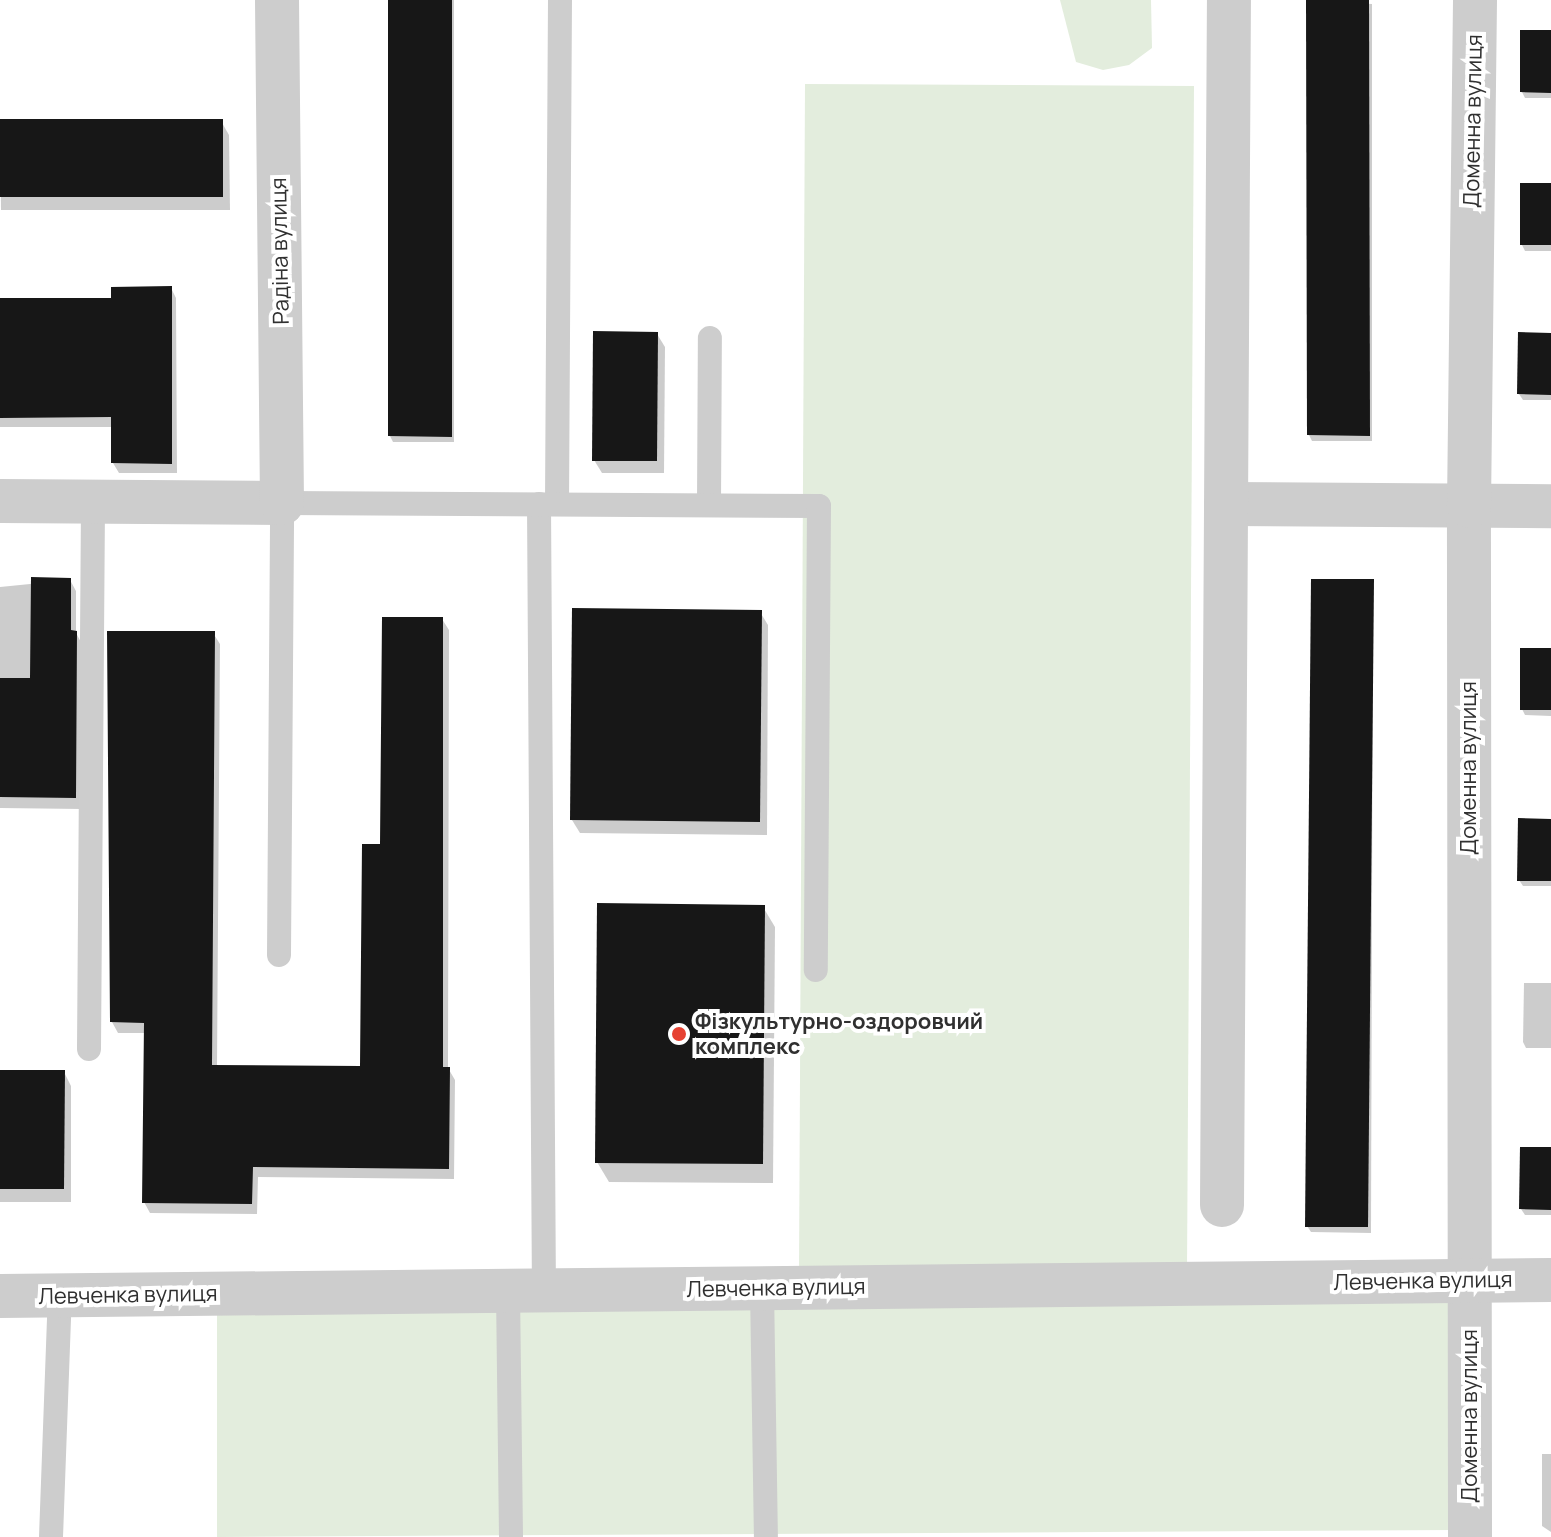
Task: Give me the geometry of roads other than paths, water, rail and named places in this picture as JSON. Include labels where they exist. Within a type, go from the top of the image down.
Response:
[{"type":"street","name":"Радіна вулиця","points":[[277,0],[282,503]]},
{"type":"street","points":[[1222,1205],[1229,0]]},
{"type":"street","name":"Доменна вулиця","points":[[1470,1537],[1469,506],[1475,0]]},
{"type":"street","points":[[0,501],[282,503]]},
{"type":"street","points":[[1226,504],[1551,506]]},
{"type":"street","name":"Левченка вулиця","points":[[0,1296],[1551,1280]]},
{"type":"lane","points":[[511,1537],[526,1291],[560,0]]},
{"type":"lane","points":[[709,505],[710,338]]},
{"type":"lane","points":[[89,1049],[93,502]]},
{"type":"lane","points":[[279,955],[282,503],[819,506],[816,970]]},
{"type":"lane","points":[[762,1288],[766,1537]]},
{"type":"lane","points":[[51,1537],[60,1296]]},
{"type":"place","name":"Фізкультурно-оздоровчий комплекс","points":[[679,1034]]}]
